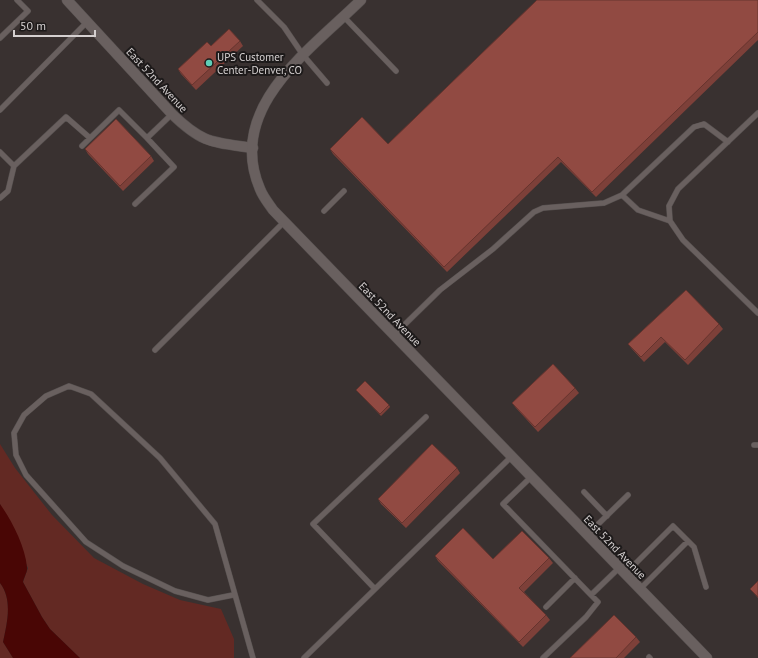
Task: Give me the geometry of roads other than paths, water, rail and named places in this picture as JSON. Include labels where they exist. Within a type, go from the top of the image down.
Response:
[{"type":"street","name":"East 52nd Avenue","points":[[67,0],[172,114],[201,138],[212,143],[253,148],[254,170],[260,190],[273,210],[707,658]]},
{"type":"street","points":[[253,148],[255,127],[260,110],[273,89],[303,55],[361,0]]},
{"type":"lane","points":[[0,38],[28,11],[17,0]]},
{"type":"lane","points":[[257,0],[284,27],[303,55],[327,83]]},
{"type":"lane","points":[[344,17],[396,71]]},
{"type":"lane","points":[[0,110],[87,22]]},
{"type":"lane","points":[[82,146],[119,110],[174,167],[135,204]]},
{"type":"lane","points":[[758,113],[678,189],[670,206],[670,221],[683,240],[758,313]]},
{"type":"lane","points":[[147,138],[172,114]]},
{"type":"lane","points":[[0,198],[8,191],[14,166],[66,117],[90,138]]},
{"type":"lane","points":[[394,335],[440,290],[493,249],[534,212],[543,208],[604,203],[622,195],[694,127],[704,124],[728,142]]},
{"type":"lane","points":[[0,152],[14,166]]},
{"type":"lane","points":[[324,211],[344,190]]},
{"type":"lane","points":[[622,195],[638,210],[670,221]]},
{"type":"lane","points":[[155,350],[284,222]]},
{"type":"lane","points":[[234,595],[208,600],[175,591],[123,566],[86,542],[26,475],[16,455],[14,433],[24,415],[46,396],[69,386],[91,394],[160,458],[214,524],[253,658]]},
{"type":"lane","points":[[375,589],[313,524],[426,416]]},
{"type":"lane","points":[[304,658],[511,457]]},
{"type":"lane","points":[[531,477],[503,504],[598,602],[586,617],[543,658]]},
{"type":"lane","points":[[584,492],[607,516]]},
{"type":"lane","points":[[587,535],[628,495]]},
{"type":"lane","points":[[591,595],[622,571],[673,526],[694,547],[706,587]]},
{"type":"lane","points":[[640,589],[688,541]]},
{"type":"lane","points":[[546,607],[574,578]]},
{"type":"place","name":"UPS Customer Center-Denver, CO","points":[[209,63]]}]
